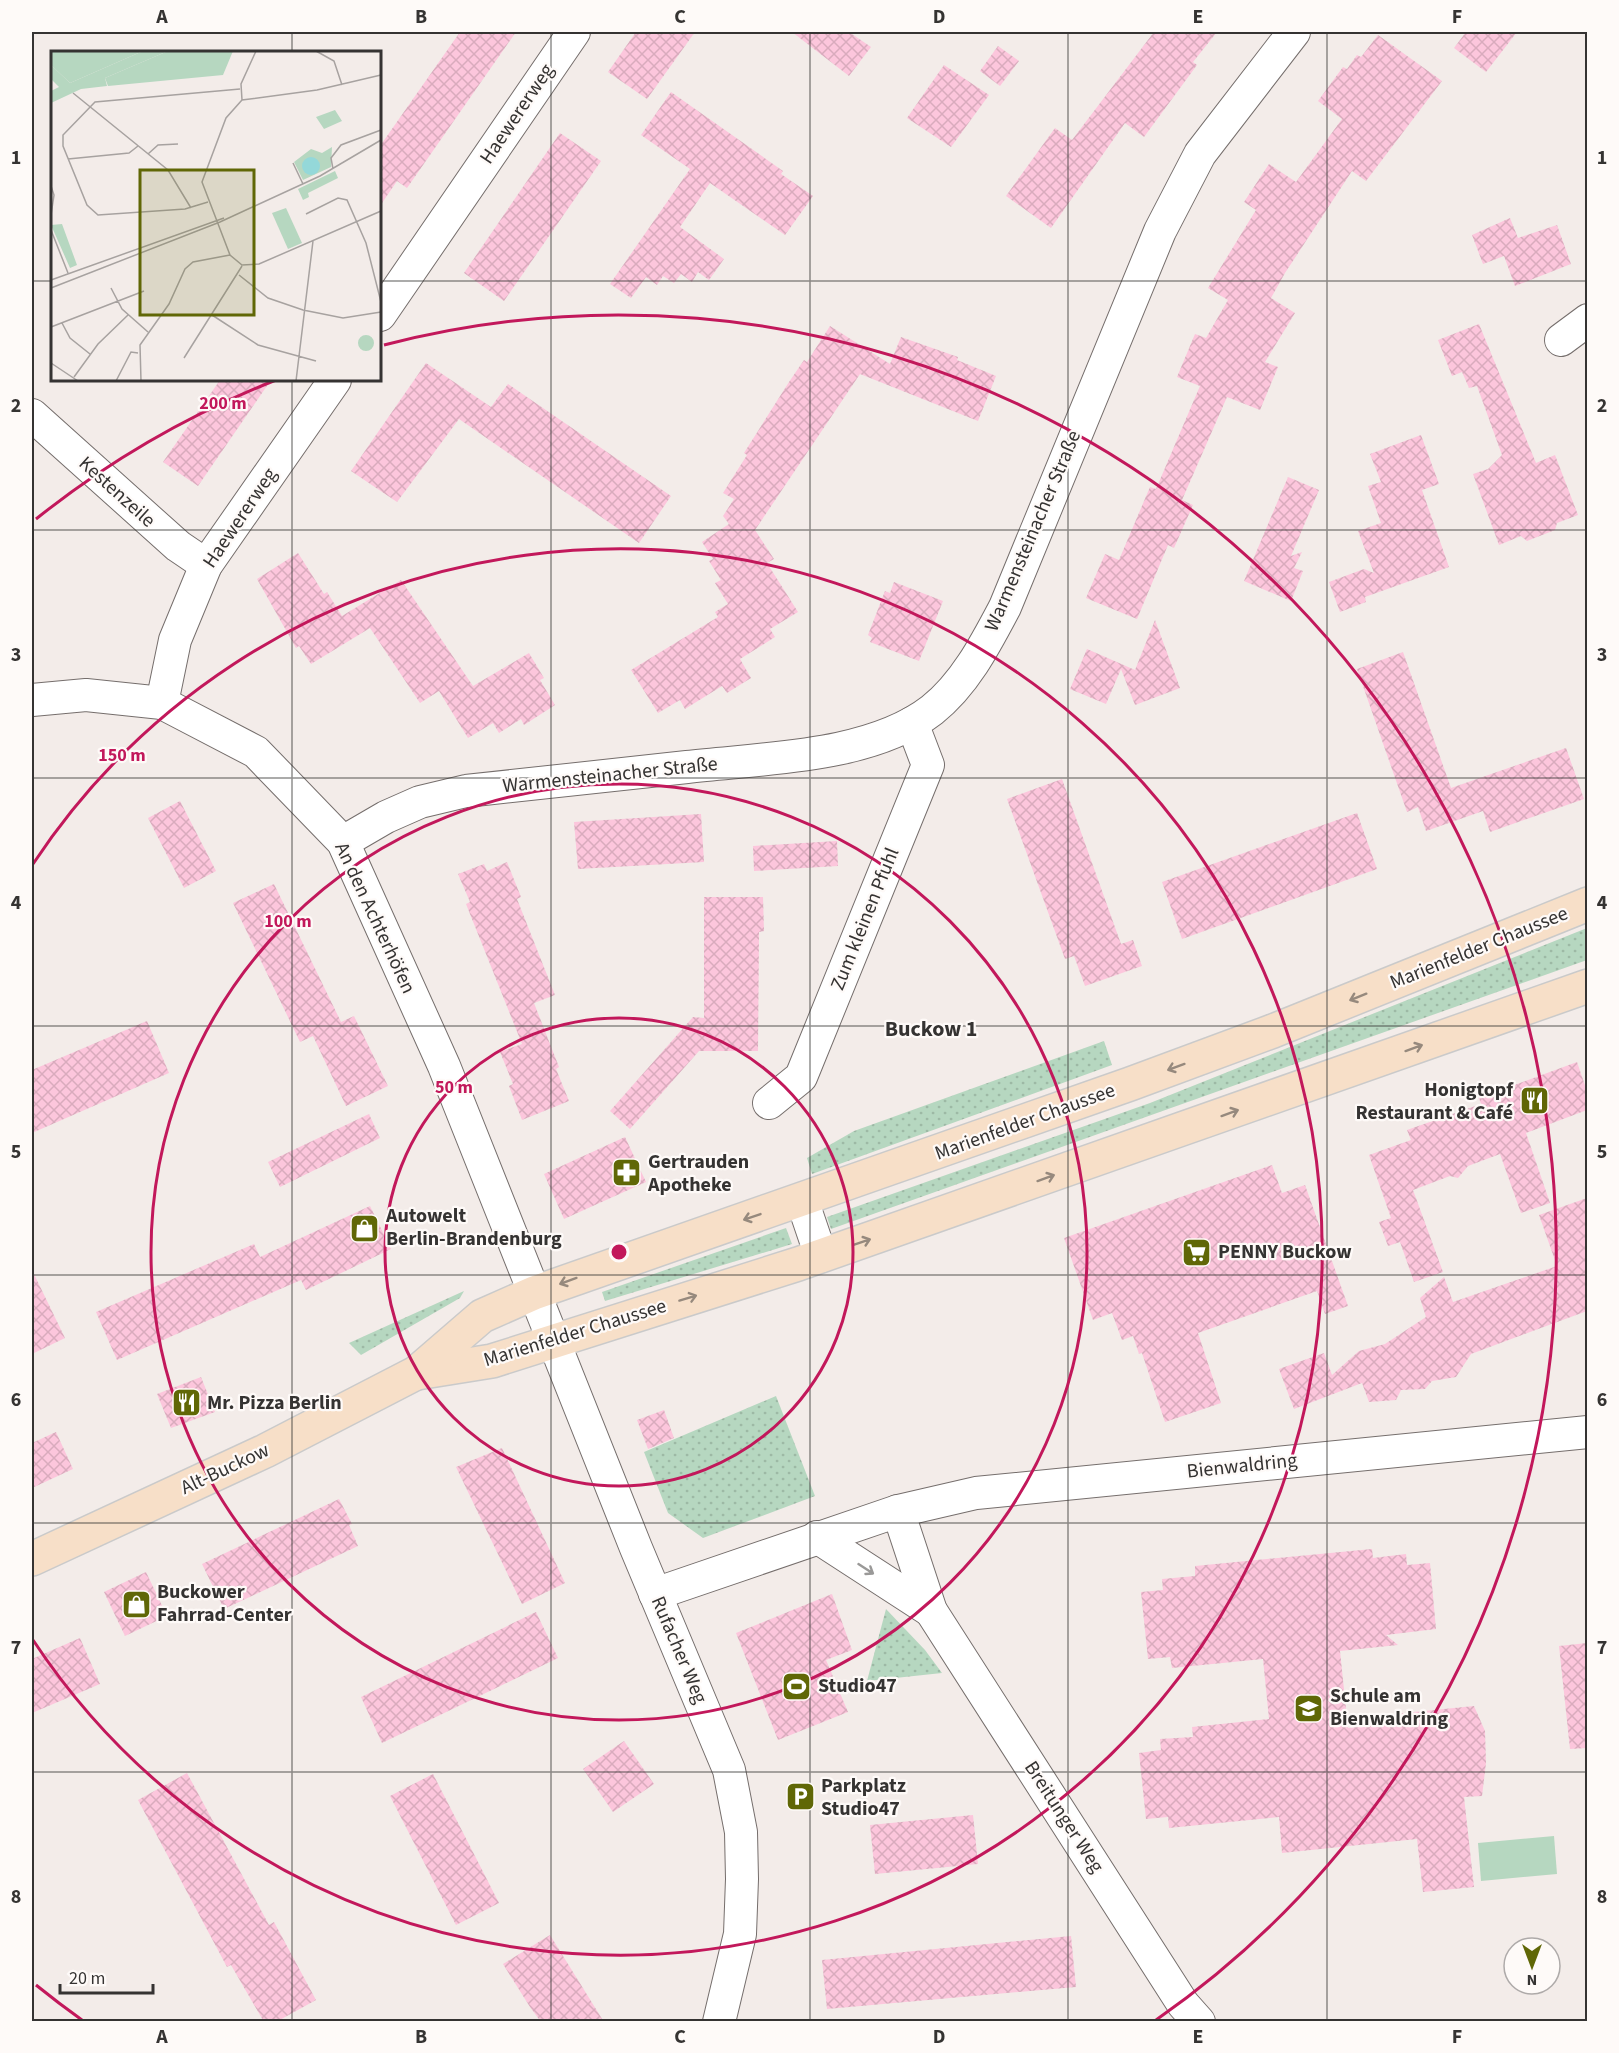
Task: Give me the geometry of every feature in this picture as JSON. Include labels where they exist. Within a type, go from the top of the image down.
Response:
[{"type":"main road","name":"Marienfelder Chaussee","points":[[416,1373],[482,1316],[534,1293],[802,1200],[1273,1031],[1587,904]]},
{"type":"main road","name":"Marienfelder Chaussee","points":[[416,1373],[492,1361],[821,1256],[1587,986]]},
{"type":"main road","name":"Alt-Buckow","points":[[32,1559],[265,1451],[416,1373]]},
{"type":"street","name":"Haewererweg","points":[[381,314],[574,32]]},
{"type":"street","name":"Warmensteinacher Straße","points":[[343,842],[386,817],[420,802],[466,791],[802,754],[862,743],[912,723],[932,711],[949,695],[986,642],[1005,607],[1160,231],[1200,154],[1294,32]]},
{"type":"street","points":[[1561,340],[1587,320]]},
{"type":"street","name":"Haewererweg","points":[[162,703],[175,640],[206,565],[334,381]]},
{"type":"street","name":"Kestenzeile","points":[[32,415],[178,546],[206,565]]},
{"type":"street","name":"An den Achterhöfen","points":[[32,700],[86,695],[162,703],[256,752],[343,842],[444,1066],[534,1293]]},
{"type":"street","name":"Zum kleinen Pfuhl","points":[[769,1103],[801,1077],[928,765],[912,723]]},
{"type":"street","points":[[802,1200],[821,1256]]},
{"type":"street","name":"Rufacher Weg","points":[[534,1293],[655,1594],[729,1770],[741,1832],[740,1934],[719,2022]]},
{"type":"street","name":"Bienwaldring","points":[[898,1510],[976,1493],[1587,1432]]},
{"type":"street","points":[[655,1594],[898,1510]]},
{"type":"street","name":"Breitunger Weg","points":[[898,1510],[931,1611],[1183,2004],[1199,2022]]},
{"type":"street","name":"Breitunger Weg","points":[[817,1537],[931,1611]]},
{"type":"green space","points":[[1587,928],[1587,960],[831,1229],[827,1217],[1150,1103]]},
{"type":"green space","points":[[1104,1041],[1112,1065],[812,1174],[807,1158],[854,1131]]},
{"type":"green space","points":[[786,1228],[792,1244],[605,1301],[602,1292]]},
{"type":"green space","points":[[464,1291],[460,1298],[361,1355],[349,1343]]},
{"type":"green space","points":[[776,1396],[815,1496],[703,1538],[668,1513],[644,1452]]},
{"type":"green space","points":[[886,1609],[925,1650],[942,1673],[867,1681]]},
{"type":"green space","points":[[1554,1836],[1557,1874],[1481,1881],[1478,1843]]},
{"type":"building","points":[[460,32],[516,32],[407,188],[397,181],[381,205],[381,145]]},
{"type":"building","points":[[636,32],[695,32],[647,99],[608,72]]},
{"type":"building","points":[[792,32],[849,32],[871,47],[849,76]]},
{"type":"building","points":[[1154,32],[1217,32],[1193,62],[1197,65],[1144,137],[1125,123],[1051,228],[1006,196],[1055,128],[1072,140]]},
{"type":"building","points":[[1466,32],[1517,32],[1486,72],[1454,48]]},
{"type":"building","points":[[1378,35],[1442,81],[1366,181],[1352,171],[1285,273],[1271,298],[1295,313],[1265,362],[1278,367],[1260,410],[1227,397],[1182,500],[1193,505],[1174,548],[1168,545],[1137,619],[1086,598],[1105,554],[1119,560],[1150,487],[1156,489],[1200,386],[1177,377],[1195,334],[1206,338],[1228,300],[1208,288],[1256,210],[1244,202],[1269,164],[1296,182],[1342,119],[1318,101],[1343,67],[1347,69],[1357,55],[1361,57]]},
{"type":"building","points":[[998,46],[1019,61],[1000,86],[980,71]]},
{"type":"building","points":[[944,65],[989,95],[951,147],[907,118]]},
{"type":"building","points":[[671,92],[783,171],[781,174],[813,196],[785,235],[710,183],[680,227],[724,259],[709,280],[698,272],[692,282],[681,274],[674,283],[663,276],[657,285],[646,277],[631,298],[610,284],[690,169],[641,135]]},
{"type":"building","points":[[560,133],[601,161],[504,301],[464,273]]},
{"type":"building","points":[[1510,218],[1518,238],[1557,225],[1571,264],[1515,286],[1504,256],[1483,264],[1472,235]]},
{"type":"building","points":[[1479,324],[1536,463],[1555,455],[1578,515],[1557,523],[1555,530],[1527,541],[1521,536],[1499,545],[1473,474],[1488,469],[1502,455],[1477,386],[1469,388],[1462,372],[1452,376],[1438,340]]},
{"type":"building","points":[[830,326],[890,364],[901,337],[958,357],[957,360],[996,376],[978,421],[860,374],[755,530],[774,559],[767,563],[798,612],[770,629],[775,637],[740,659],[751,678],[727,693],[722,686],[685,709],[680,700],[658,713],[631,670],[718,617],[715,612],[728,604],[715,583],[721,580],[709,561],[713,559],[702,542],[729,524],[723,516],[734,499],[723,493],[747,455],[744,453],[789,382],[804,360],[807,362]]},
{"type":"building","points":[[426,363],[491,407],[508,384],[671,496],[639,543],[459,419],[397,502],[351,471]]},
{"type":"building","points":[[219,381],[270,381],[198,486],[163,462]]},
{"type":"building","points":[[1421,435],[1439,484],[1422,490],[1449,567],[1365,597],[1366,602],[1340,612],[1329,582],[1364,569],[1374,573],[1358,531],[1381,523],[1368,486],[1381,482],[1370,454]]},
{"type":"building","points":[[1288,477],[1319,490],[1291,556],[1302,552],[1294,568],[1303,571],[1291,601],[1244,581]]},
{"type":"building","points":[[298,553],[324,594],[327,592],[342,616],[401,580],[473,686],[529,653],[544,678],[540,680],[555,705],[524,725],[521,719],[499,733],[493,723],[468,738],[439,691],[420,703],[370,628],[311,664],[299,646],[296,648],[257,579]]},
{"type":"building","points":[[894,582],[943,601],[919,661],[870,642],[872,638],[868,635],[885,591],[890,593]]},
{"type":"building","points":[[1155,620],[1180,688],[1135,705],[1121,669],[1106,704],[1070,689],[1087,649],[1135,670]]},
{"type":"building","points":[[1403,652],[1451,788],[1566,748],[1584,799],[1490,832],[1483,811],[1426,831],[1418,807],[1407,812],[1357,669]]},
{"type":"building","points":[[1062,779],[1121,944],[1133,940],[1142,966],[1085,986],[1074,956],[1065,959],[1007,799]]},
{"type":"building","points":[[180,801],[216,871],[184,888],[148,818]]},
{"type":"building","points":[[1357,813],[1377,869],[1182,939],[1162,882]]},
{"type":"building","points":[[701,814],[704,862],[578,869],[574,822]]},
{"type":"building","points":[[837,841],[838,866],[754,871],[753,846]]},
{"type":"building","points":[[507,862],[521,897],[517,899],[555,995],[534,1003],[559,1067],[556,1069],[569,1101],[522,1120],[509,1086],[513,1084],[500,1052],[522,1044],[466,904],[470,902],[458,874],[484,864],[487,871]]},
{"type":"building","points":[[274,884],[341,1022],[354,1016],[388,1086],[346,1106],[313,1036],[300,1042],[233,903]]},
{"type":"building","points":[[704,897],[763,897],[764,931],[759,932],[758,1051],[699,1051],[630,1129],[610,1111],[693,1017],[704,1018]]},
{"type":"building","points":[[147,1021],[169,1073],[32,1133],[32,1070]]},
{"type":"building","points":[[1577,1062],[1587,1091],[1587,1110],[1526,1133],[1550,1203],[1521,1213],[1500,1154],[1468,1166],[1458,1178],[1450,1176],[1413,1190],[1443,1272],[1414,1282],[1400,1242],[1388,1246],[1379,1222],[1391,1218],[1369,1155],[1411,1140],[1407,1130],[1481,1104],[1479,1098]]},
{"type":"building","points":[[369,1114],[380,1138],[280,1187],[268,1162]]},
{"type":"building","points":[[625,1137],[646,1182],[564,1219],[544,1174]]},
{"type":"building","name":"PENNY Buckow","points":[[1272,1165],[1282,1193],[1305,1185],[1348,1306],[1325,1314],[1317,1291],[1198,1333],[1221,1403],[1165,1422],[1142,1353],[1139,1354],[1133,1336],[1122,1340],[1112,1313],[1093,1320],[1064,1238]]},
{"type":"building","points":[[1587,1198],[1587,1311],[1471,1354],[1456,1377],[1432,1381],[1425,1389],[1401,1390],[1396,1400],[1369,1402],[1362,1383],[1294,1409],[1279,1369],[1324,1353],[1332,1375],[1359,1351],[1385,1344],[1426,1317],[1420,1298],[1444,1277],[1453,1302],[1557,1266],[1539,1215]]},
{"type":"building","points":[[370,1206],[391,1249],[306,1290],[301,1280],[117,1360],[96,1312],[254,1244],[260,1257]]},
{"type":"building","points":[[32,1270],[65,1338],[32,1354]]},
{"type":"building","name":"Mr. Pizza Berlin","points":[[201,1377],[215,1412],[171,1428],[157,1394]]},
{"type":"building","points":[[664,1410],[674,1438],[648,1449],[637,1420]]},
{"type":"building","points":[[56,1432],[73,1469],[32,1488],[32,1443]]},
{"type":"building","points":[[502,1448],[565,1583],[522,1604],[456,1467]]},
{"type":"building","points":[[339,1499],[352,1524],[349,1525],[358,1546],[224,1609],[202,1564]]},
{"type":"building","points":[[1372,1549],[1373,1558],[1406,1554],[1407,1565],[1430,1563],[1436,1629],[1386,1635],[1398,1645],[1340,1651],[1348,1728],[1395,1724],[1394,1714],[1474,1706],[1485,1731],[1486,1763],[1482,1796],[1464,1797],[1474,1887],[1423,1892],[1417,1839],[1282,1853],[1279,1817],[1169,1828],[1168,1817],[1146,1819],[1139,1753],[1161,1750],[1160,1739],[1193,1737],[1192,1727],[1269,1719],[1263,1659],[1172,1668],[1170,1657],[1148,1659],[1141,1592],[1163,1590],[1162,1579],[1195,1576],[1195,1566]]},
{"type":"building","name":"Buckower Fahrrad-Center","points":[[146,1572],[167,1616],[125,1636],[104,1592]]},
{"type":"building","name":"Studio47","points":[[832,1594],[852,1650],[826,1660],[848,1712],[778,1740],[736,1633]]},
{"type":"building","points":[[536,1612],[558,1658],[382,1743],[361,1697]]},
{"type":"building","points":[[80,1638],[100,1684],[32,1713],[32,1659]]},
{"type":"building","points":[[1587,1643],[1587,1748],[1570,1749],[1559,1646]]},
{"type":"building","points":[[624,1741],[654,1784],[613,1812],[583,1769]]},
{"type":"building","points":[[187,1773],[269,1925],[274,1922],[316,2000],[276,2022],[264,2022],[231,1965],[227,1967],[138,1800]]},
{"type":"building","points":[[433,1774],[499,1903],[456,1925],[390,1796]]},
{"type":"building","points":[[973,1815],[978,1864],[875,1874],[870,1825]]},
{"type":"building","points":[[550,1935],[604,2022],[541,2022],[503,1964]]},
{"type":"building","points":[[1071,1936],[1076,1987],[827,2009],[822,1960]]},
{"type":"place","name":"Honigtopf Restaurant & Café","points":[[1534,1101]]},
{"type":"place","name":"Gertrauden Apotheke","points":[[627,1173]]},
{"type":"place","name":"Autowelt Berlin-Brandenburg","points":[[365,1228]]},
{"type":"place","name":"PENNY Buckow","points":[[1197,1252]]},
{"type":"place","name":"Mr. Pizza Berlin","points":[[186,1403]]},
{"type":"place","name":"Buckower Fahrrad-Center","points":[[136,1604]]},
{"type":"place","name":"Studio47","points":[[797,1686]]},
{"type":"place","name":"Schule am Bienwaldring","points":[[1309,1708]]},
{"type":"place","name":"Parkplatz Studio47","points":[[800,1797]]},
{"type":"district","name":"Buckow 1","points":[[931,1029]]}]
